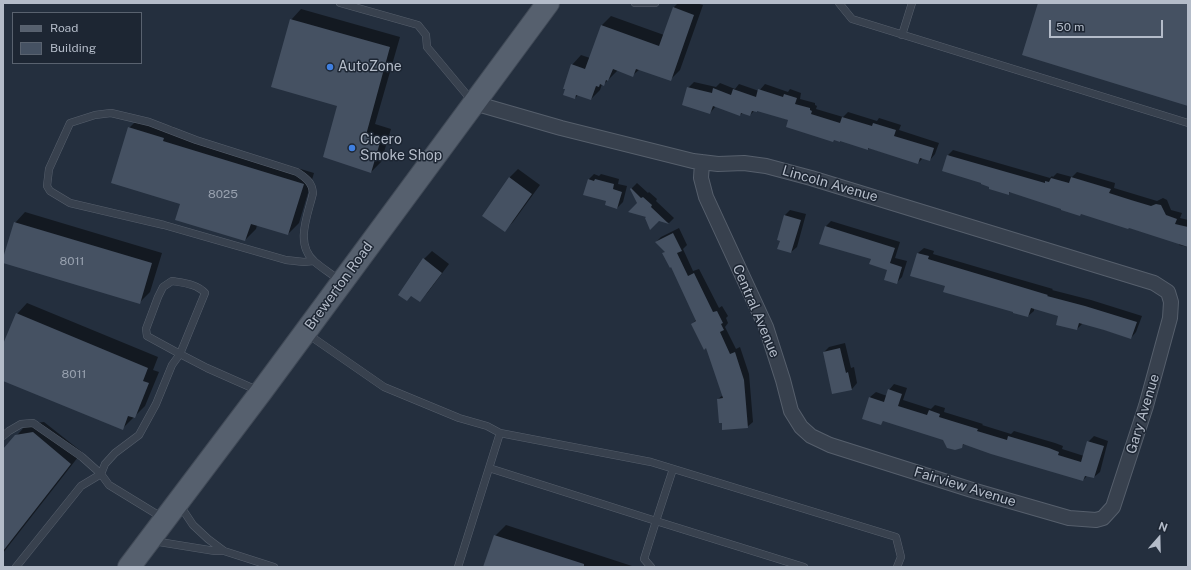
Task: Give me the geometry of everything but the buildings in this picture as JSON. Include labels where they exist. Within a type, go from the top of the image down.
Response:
[{"type":"main road","name":"Brewerton Road","points":[[129,567],[261,392],[548,3]]},
{"type":"street","name":"Lincoln Avenue","points":[[474,102],[561,128],[693,161],[718,164],[744,163],[766,166],[811,178],[1154,283],[1168,292],[1171,302]]},
{"type":"street","name":"Central Avenue","points":[[702,162],[701,178],[706,197],[766,327],[791,411],[801,427],[811,436],[830,445]]},
{"type":"street","name":"Gary Avenue","points":[[1101,519],[1114,507],[1148,399],[1170,318],[1171,302]]},
{"type":"street","name":"Fairview Avenue","points":[[830,445],[972,490],[1069,518],[1101,519]]},
{"type":"lane","points":[[340,3],[418,25],[426,36],[427,47],[474,102]]},
{"type":"lane","points":[[635,3],[655,3]]},
{"type":"lane","points":[[840,3],[852,19],[1188,123]]},
{"type":"lane","points":[[902,35],[912,3]]},
{"type":"lane","points":[[313,261],[304,262],[286,260],[164,225],[70,203],[50,191],[47,186],[49,169],[70,123],[95,115],[111,113],[149,122],[196,140],[297,172],[307,178],[313,193],[305,223],[303,239],[305,249],[313,261],[342,282]]},
{"type":"lane","points":[[16,567],[81,486],[101,474],[104,464],[115,453],[139,435],[156,404],[172,365],[180,354],[205,294],[202,289],[192,285],[172,281],[163,287],[146,329],[147,336],[180,354],[207,368],[261,392]]},
{"type":"lane","points":[[305,332],[384,387],[458,418],[487,426],[500,433],[652,462],[896,537],[901,556],[897,567]]},
{"type":"lane","points":[[3,436],[21,424],[34,424],[82,457],[101,474],[108,485],[171,511],[193,525],[224,551]]},
{"type":"lane","points":[[458,567],[500,433]]},
{"type":"lane","points":[[489,468],[804,567]]},
{"type":"lane","points":[[651,567],[644,559],[673,469]]},
{"type":"lane","points":[[149,541],[224,551],[274,567]]},
{"type":"place","name":"AutoZone","points":[[330,67]]},
{"type":"place","name":"Cicero Smoke Shop","points":[[352,148]]}]
